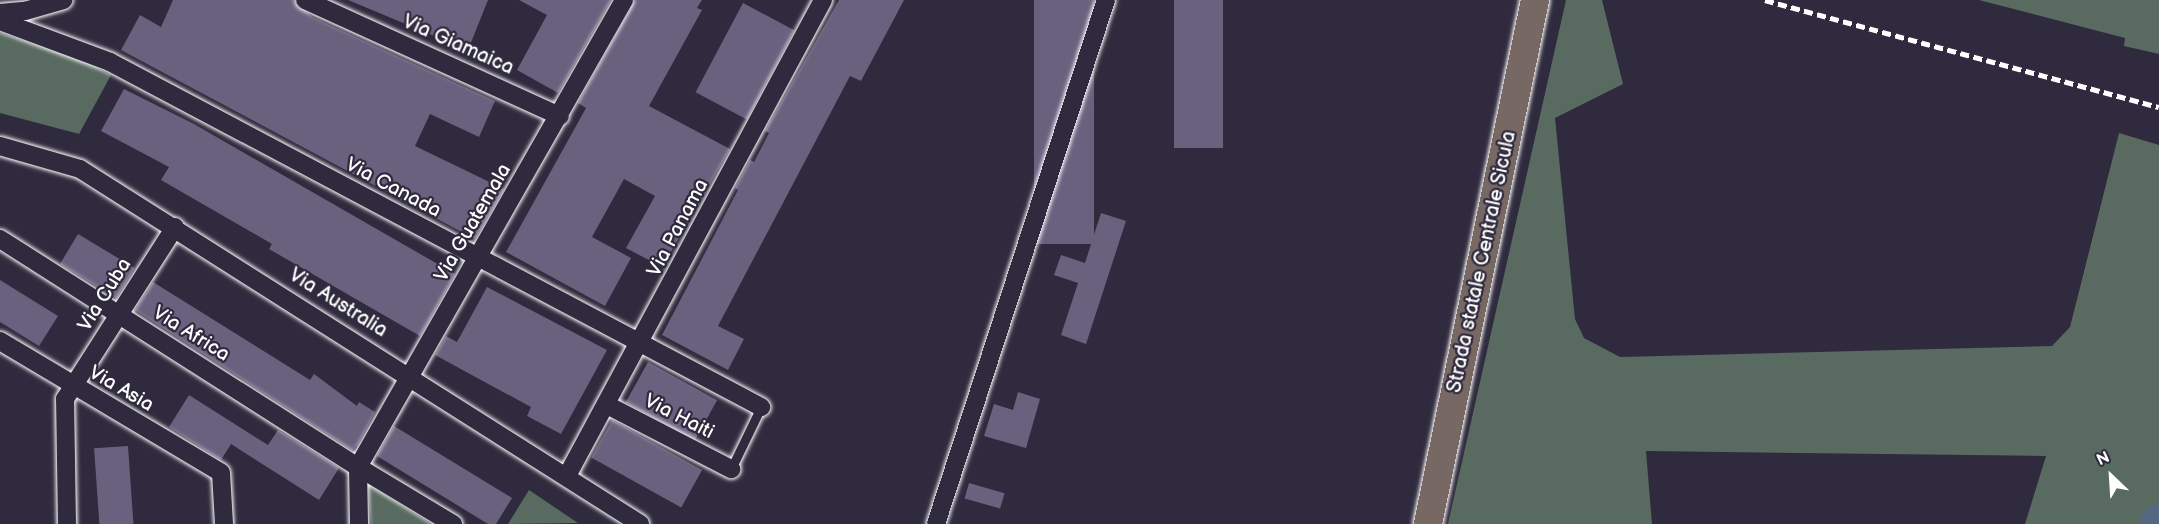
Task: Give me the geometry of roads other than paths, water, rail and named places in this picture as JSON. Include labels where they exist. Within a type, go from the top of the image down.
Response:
[{"type":"main road","name":"Strada statale Centrale Sicula","points":[[1428,524],[1535,0]]},
{"type":"street","points":[[0,13],[25,11],[63,0]]},
{"type":"street","name":"Via Giamaica","points":[[305,0],[560,116]]},
{"type":"street","name":"Via Guatemala","points":[[358,467],[478,260],[624,0]]},
{"type":"street","name":"Via Panama","points":[[568,474],[642,344],[824,0]]},
{"type":"street","points":[[936,524],[1106,0]]},
{"type":"street","name":"Via Canada","points":[[0,21],[110,62],[478,260],[761,407]]},
{"type":"street","name":"Via Australia","points":[[0,146],[80,169],[568,474],[640,524]]},
{"type":"street","name":"Via Cuba","points":[[67,524],[65,399],[175,227]]},
{"type":"street","name":"Via Africa","points":[[0,239],[358,467],[453,524]]},
{"type":"street","name":"Via Asia","points":[[0,341],[73,387],[221,473],[224,524]]},
{"type":"street","name":"Via Haiti","points":[[607,405],[731,469]]},
{"type":"street","points":[[358,467],[359,524]]},
{"type":"lane","points":[[731,469],[761,407]]},
{"type":"railway","points":[[1765,0],[2159,107]]}]
